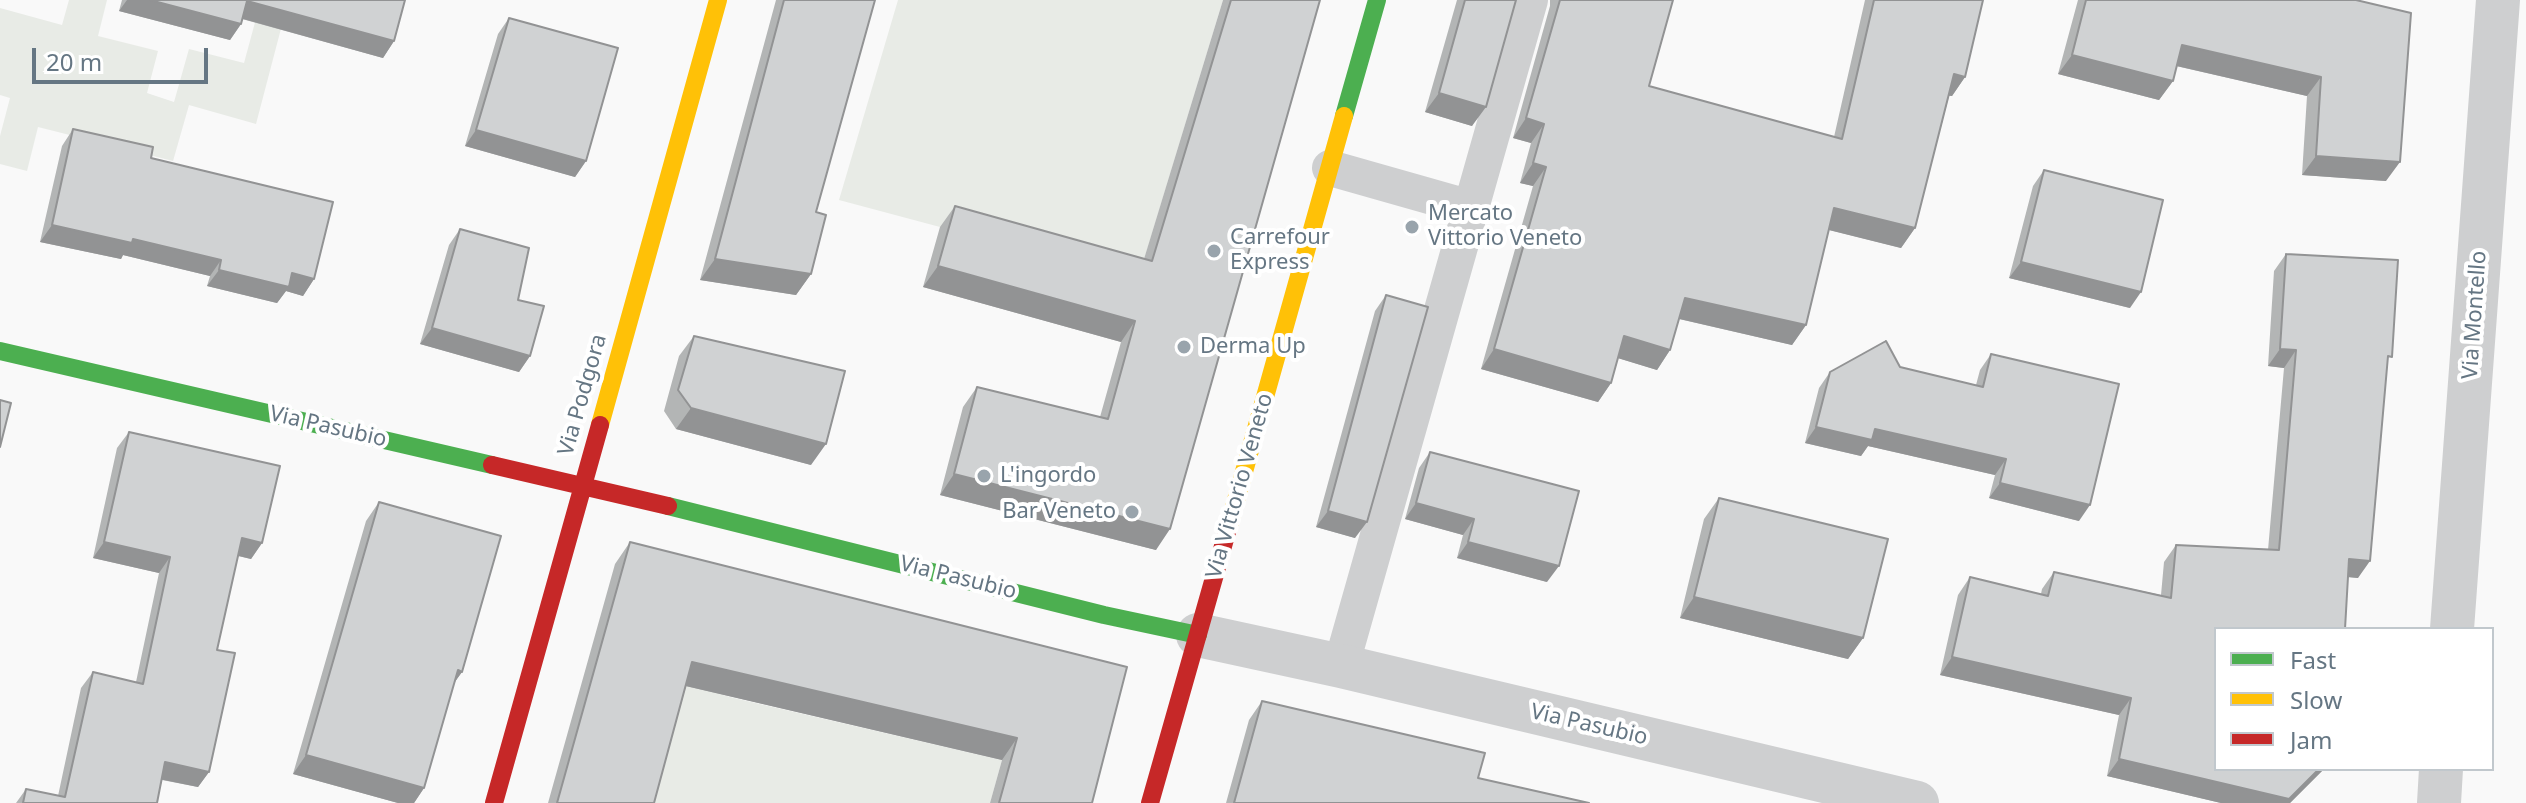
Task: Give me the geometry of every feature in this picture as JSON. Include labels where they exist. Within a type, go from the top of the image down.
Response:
[{"type":"street","name":"Via Podgora","points":[[494,803],[718,0]]},
{"type":"street","name":"Via Vittorio Veneto","points":[[1150,803],[1377,0]]},
{"type":"street","name":"Via Montello","points":[[2452,627],[2498,0]]},
{"type":"street","name":"Via Pasubio","points":[[0,351],[758,527],[1104,615],[1341,666],[1917,803]]},
{"type":"street","points":[[2439,803],[2441,771]]},
{"type":"lane","points":[[1341,666],[1530,0]]},
{"type":"lane","points":[[1330,168],[1471,208]]},
{"type":"shaded area","points":[[69,0],[107,0],[98,36],[158,51],[147,93],[174,102],[189,49],[244,63],[257,15],[283,21],[256,124],[189,105],[173,161],[38,127],[27,171],[0,164],[0,136],[10,98],[0,95],[0,8],[62,25]]},
{"type":"shaded area","points":[[898,0],[1223,0],[1143,263],[940,227],[839,200]]},
{"type":"shaded area","points":[[677,682],[1002,760],[990,803],[645,803]]},
{"type":"building","points":[[150,0],[405,0],[394,41],[247,1],[241,24]]},
{"type":"building","points":[[784,0],[875,0],[816,212],[826,215],[811,274],[715,259]]},
{"type":"building","points":[[1231,0],[1320,0],[1170,529],[954,474],[977,387],[1108,419],[1135,321],[938,266],[955,206],[1152,261]]},
{"type":"building","points":[[1465,0],[1516,0],[1486,107],[1439,93]]},
{"type":"building","points":[[1560,0],[1673,0],[1649,86],[1842,139],[1874,0],[1983,0],[1965,77],[1954,74],[1915,228],[1834,208],[1806,325],[1685,298],[1670,350],[1624,336],[1611,383],[1494,349],[1546,167],[1533,163],[1544,124],[1526,118]]},
{"type":"building","points":[[2086,0],[2356,0],[2411,13],[2400,162],[2316,156],[2321,77],[2182,45],[2173,81],[2072,55]]},
{"type":"building","points":[[509,18],[618,48],[586,161],[476,130]]},
{"type":"building","points":[[73,129],[153,147],[151,158],[333,202],[314,279],[292,273],[289,287],[219,270],[221,260],[133,239],[132,243],[52,225]]},
{"type":"building","points":[[2044,170],[2163,200],[2141,292],[2021,262]]},
{"type":"building","points":[[460,229],[529,248],[518,300],[544,306],[530,356],[432,328]]},
{"type":"building","points":[[2286,254],[2398,260],[2392,357],[2388,356],[2370,561],[2349,559],[2345,627],[2214,627],[2214,771],[2317,771],[2289,799],[2119,759],[2131,698],[1952,657],[1970,577],[2048,596],[2054,572],[2171,598],[2176,545],[2279,550],[2296,350],[2280,349]]},
{"type":"building","points":[[1386,295],[1428,307],[1367,522],[1328,511]]},
{"type":"building","points":[[694,336],[845,371],[826,444],[691,408],[678,390]]},
{"type":"building","points":[[1886,341],[1900,367],[1983,387],[1991,354],[2119,384],[2090,505],[2000,483],[2006,459],[1875,429],[1872,440],[1816,427],[1830,372]]},
{"type":"building","points":[[0,400],[11,403],[0,447]]},
{"type":"building","points":[[129,432],[280,466],[262,543],[242,538],[217,650],[235,653],[209,772],[165,762],[157,803],[23,803],[26,789],[65,797],[93,672],[143,684],[170,557],[104,542]]},
{"type":"building","points":[[1430,452],[1579,491],[1559,566],[1468,542],[1474,519],[1416,503]]},
{"type":"building","points":[[1719,498],[1888,539],[1863,638],[1694,597]]},
{"type":"building","points":[[379,502],[501,536],[462,672],[458,670],[424,788],[306,755]]},
{"type":"building","points":[[630,542],[1127,667],[1092,803],[999,803],[1017,738],[692,662],[654,803],[557,803]]},
{"type":"building","points":[[1262,701],[1485,753],[1478,778],[1589,803],[1234,803]]},
{"type":"traffic: fast","points":[[1344,116],[1377,0]]},
{"type":"traffic: fast","points":[[0,351],[492,465]]},
{"type":"traffic: fast","points":[[668,506],[1104,615],[1198,635]]},
{"type":"traffic: slow","points":[[600,425],[718,0]]},
{"type":"traffic: slow","points":[[1229,525],[1344,116]]},
{"type":"traffic: jam","points":[[494,803],[600,425]]},
{"type":"traffic: jam","points":[[492,465],[668,506]]},
{"type":"traffic: jam","points":[[1150,803],[1229,525]]},
{"type":"place","name":"Mercato Vittorio Veneto","points":[[1412,227]]},
{"type":"place","name":"Carrefour Express","points":[[1214,251]]},
{"type":"place","name":"Derma Up","points":[[1184,347]]},
{"type":"place","name":"L'ingordo","points":[[984,476]]},
{"type":"place","name":"Bar Veneto","points":[[1132,512]]}]
